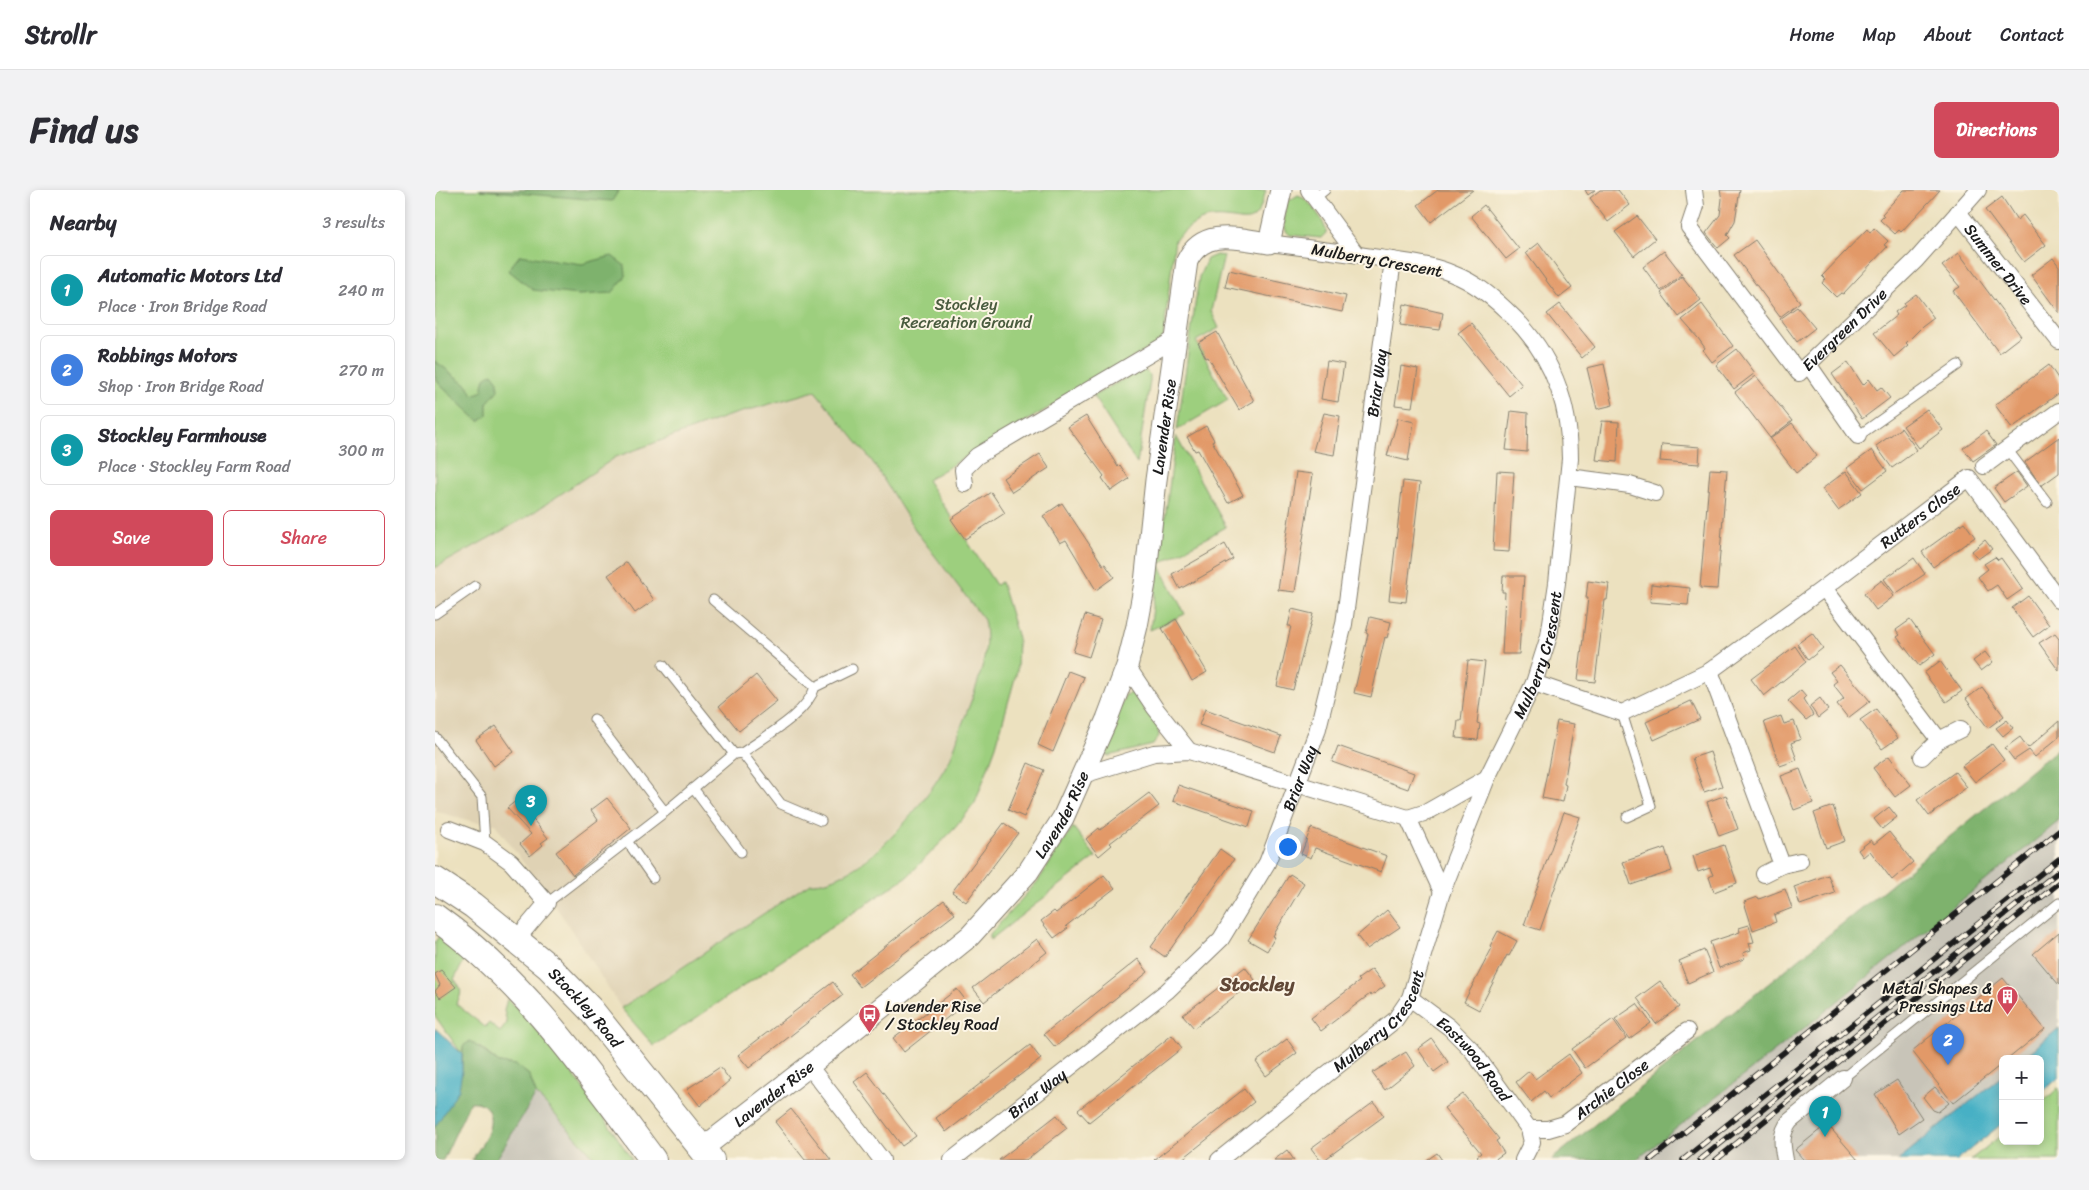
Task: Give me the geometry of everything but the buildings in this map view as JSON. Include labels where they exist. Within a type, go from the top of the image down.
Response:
[{"type":"main road","name":"Stockley Road","points":[[435,880],[549,967],[590,1009],[707,1154]]},
{"type":"main road","points":[[435,917],[489,962],[511,988],[540,1014],[653,1160]]},
{"type":"street","points":[[1269,243],[1281,190]]},
{"type":"street","name":"Evergreen Drive","points":[[1694,190],[1696,206],[1689,226],[1799,372],[1916,260],[1978,190]]},
{"type":"street","points":[[1316,193],[1356,254]]},
{"type":"street","name":"Summer Drive","points":[[1958,212],[2059,341]]},
{"type":"street","name":"Lavender Rise","points":[[707,1154],[809,1066],[970,936],[1008,895],[1046,845],[1063,818],[1083,775],[1127,666],[1145,583],[1175,339],[1190,255],[1200,244],[1214,237],[1269,243]]},
{"type":"street","name":"Mulberry Crescent","points":[[1219,1160],[1395,1020],[1410,998],[1442,892],[1487,778],[1534,683],[1549,636],[1569,478],[1570,439],[1565,405],[1551,366],[1531,336],[1490,295],[1465,278],[1436,269],[1356,254],[1269,243]]},
{"type":"street","name":"Briar Way","points":[[952,1160],[1167,991],[1221,939],[1267,864],[1317,732],[1344,624],[1393,260]]},
{"type":"street","points":[[965,484],[963,474],[965,466],[977,456],[1175,339]]},
{"type":"street","points":[[1808,364],[1858,436]]},
{"type":"street","points":[[1984,466],[2059,411]]},
{"type":"street","points":[[1569,478],[1630,485],[1655,493]]},
{"type":"street","name":"Rutters Close","points":[[1622,713],[1711,671],[1969,478],[2059,600]]},
{"type":"street","points":[[1824,588],[1939,740]]},
{"type":"street","points":[[1127,666],[1155,708],[1189,751]]},
{"type":"street","points":[[1711,671],[1781,865]]},
{"type":"street","points":[[1534,683],[1622,713]]},
{"type":"street","points":[[1922,757],[1939,740],[1961,730]]},
{"type":"street","points":[[1083,775],[1154,753],[1189,751],[1408,818],[1427,812],[1487,778]]},
{"type":"street","points":[[1408,818],[1442,892]]},
{"type":"street","points":[[449,829],[485,843],[511,862],[547,904],[516,940]]},
{"type":"street","points":[[1764,874],[1781,865],[1800,862]]},
{"type":"street","name":"Eastwood Road","points":[[1410,998],[1449,1027],[1472,1050],[1529,1129]]},
{"type":"street","name":"Archie Close","points":[[1529,1129],[1547,1129],[1565,1124],[1687,1031]]},
{"type":"street","points":[[809,1066],[882,1160]]},
{"type":"street","points":[[1785,1160],[1781,1137],[1785,1128],[1790,1121],[1843,1078]]},
{"type":"street","points":[[1523,1160],[1532,1142],[1529,1129]]},
{"type":"lane","points":[[1858,436],[1958,365]]},
{"type":"lane","points":[[2007,449],[2047,502]]},
{"type":"lane","points":[[435,614],[475,586]]},
{"type":"lane","points":[[713,600],[815,688]]},
{"type":"lane","points":[[663,665],[781,804],[821,822]]},
{"type":"lane","points":[[547,904],[693,788],[799,712],[811,699],[815,688],[852,669]]},
{"type":"lane","points":[[1622,713],[1651,806],[1627,817]]},
{"type":"lane","points":[[594,718],[665,812]]},
{"type":"lane","points":[[435,737],[482,797],[485,843]]},
{"type":"lane","points":[[693,788],[741,852]]},
{"type":"lane","points":[[627,841],[653,878]]},
{"type":"lane","points":[[1843,1078],[2059,903]]},
{"type":"shaded area","points":[[815,390],[872,461],[916,531],[984,620],[986,631],[978,681],[948,763],[925,798],[888,839],[849,872],[820,884],[810,884],[621,1008],[561,914],[495,824],[471,821],[435,811],[435,568],[525,518],[616,457],[728,416]]},
{"type":"shaded area","points":[[2059,748],[2059,1028],[2027,1055],[1999,1055],[1999,1078],[1898,1160],[1585,1160],[1718,1056],[1706,1034]]},
{"type":"shaded area","points":[[536,1094],[597,1160],[496,1160]]},
{"type":"green space","name":"Stockley Recreation Ground","points":[[435,190],[1266,190],[1262,204],[1252,218],[1247,220],[1206,219],[1191,226],[1175,239],[1163,340],[927,480],[996,585],[1001,582],[1018,638],[1017,671],[996,746],[975,803],[955,828],[908,876],[654,1046],[621,1008],[810,883],[830,880],[850,871],[889,840],[922,801],[951,757],[975,690],[985,648],[984,620],[916,531],[872,461],[815,391],[728,416],[616,457],[525,518],[435,568]]},
{"type":"green space","points":[[480,190],[619,190],[612,201]]},
{"type":"green space","points":[[1298,195],[1311,205],[1320,217],[1326,233],[1321,238],[1290,235],[1287,232],[1284,220],[1287,202]]},
{"type":"green space","points":[[520,255],[582,264],[612,256],[625,266],[626,276],[612,293],[579,295],[533,290],[508,270]]},
{"type":"green space","points":[[1216,255],[1224,256],[1211,311],[1219,328],[1196,341],[1228,400],[1177,430],[1199,277],[1207,259]]},
{"type":"green space","points":[[435,361],[468,385],[473,395],[482,391],[485,378],[492,373],[498,381],[498,390],[487,403],[487,415],[479,421],[440,385],[435,377]]},
{"type":"green space","points":[[1140,370],[1146,371],[1150,375],[1150,381],[1137,464],[1093,396]]},
{"type":"green space","points":[[1176,436],[1226,527],[1159,564],[1185,614],[1150,630]]},
{"type":"green space","points":[[1132,693],[1157,725],[1159,736],[1153,745],[1108,756],[1104,751],[1125,695]]},
{"type":"green space","points":[[2059,748],[2059,821],[1822,1014],[1636,1160],[1551,1160]]},
{"type":"green space","points":[[1073,827],[1096,857],[990,940],[990,934],[1038,881]]},
{"type":"green space","points":[[440,935],[466,957],[454,980],[461,991],[456,1004],[485,1027],[489,1023],[500,1032],[507,1023],[504,1010],[507,999],[511,1002],[544,1038],[576,1078],[632,1160],[597,1160],[536,1094],[529,1075],[516,1065],[499,1063],[481,1048],[463,1046],[462,1054],[435,1016],[435,942]]},
{"type":"green space","points":[[470,1041],[499,1063],[516,1065],[529,1075],[536,1094],[496,1160],[472,1160],[487,1135],[490,1126],[490,1115],[485,1106],[476,1102],[470,1102],[443,1160],[435,1160],[435,1127],[462,1071],[463,1046]]},
{"type":"green space","points":[[2059,1088],[2059,1160],[1970,1160],[1999,1137],[1999,1145],[2044,1145],[2044,1101]]},
{"type":"water","points":[[435,1028],[462,1054],[462,1071],[459,1089],[435,1127]]},
{"type":"water","points":[[2059,1028],[2059,1078],[2044,1090],[2044,1055],[2027,1055]]},
{"type":"water","points":[[1999,1078],[1999,1126],[1957,1160],[1898,1160]]},
{"type":"railway","points":[[1650,1160],[2059,831]]},
{"type":"railway","points":[[1683,1160],[2059,859]]},
{"type":"railway","points":[[1700,1160],[2059,871]]},
{"type":"railway","points":[[1716,1160],[2059,883]]},
{"type":"place","name":"Stockley Farmhouse","points":[[531,826]]},
{"type":"place","name":"Metal Shapes & Pressings Ltd","points":[[2008,1016]]},
{"type":"place","name":"Lavender Rise / Stockley Road","points":[[869,1034]]},
{"type":"place","name":"Robbings Motors","points":[[1948,1065]]},
{"type":"place","name":"Automatic Motors Ltd","points":[[1825,1137]]},
{"type":"district","name":"Stockley","points":[[1257,984]]}]
